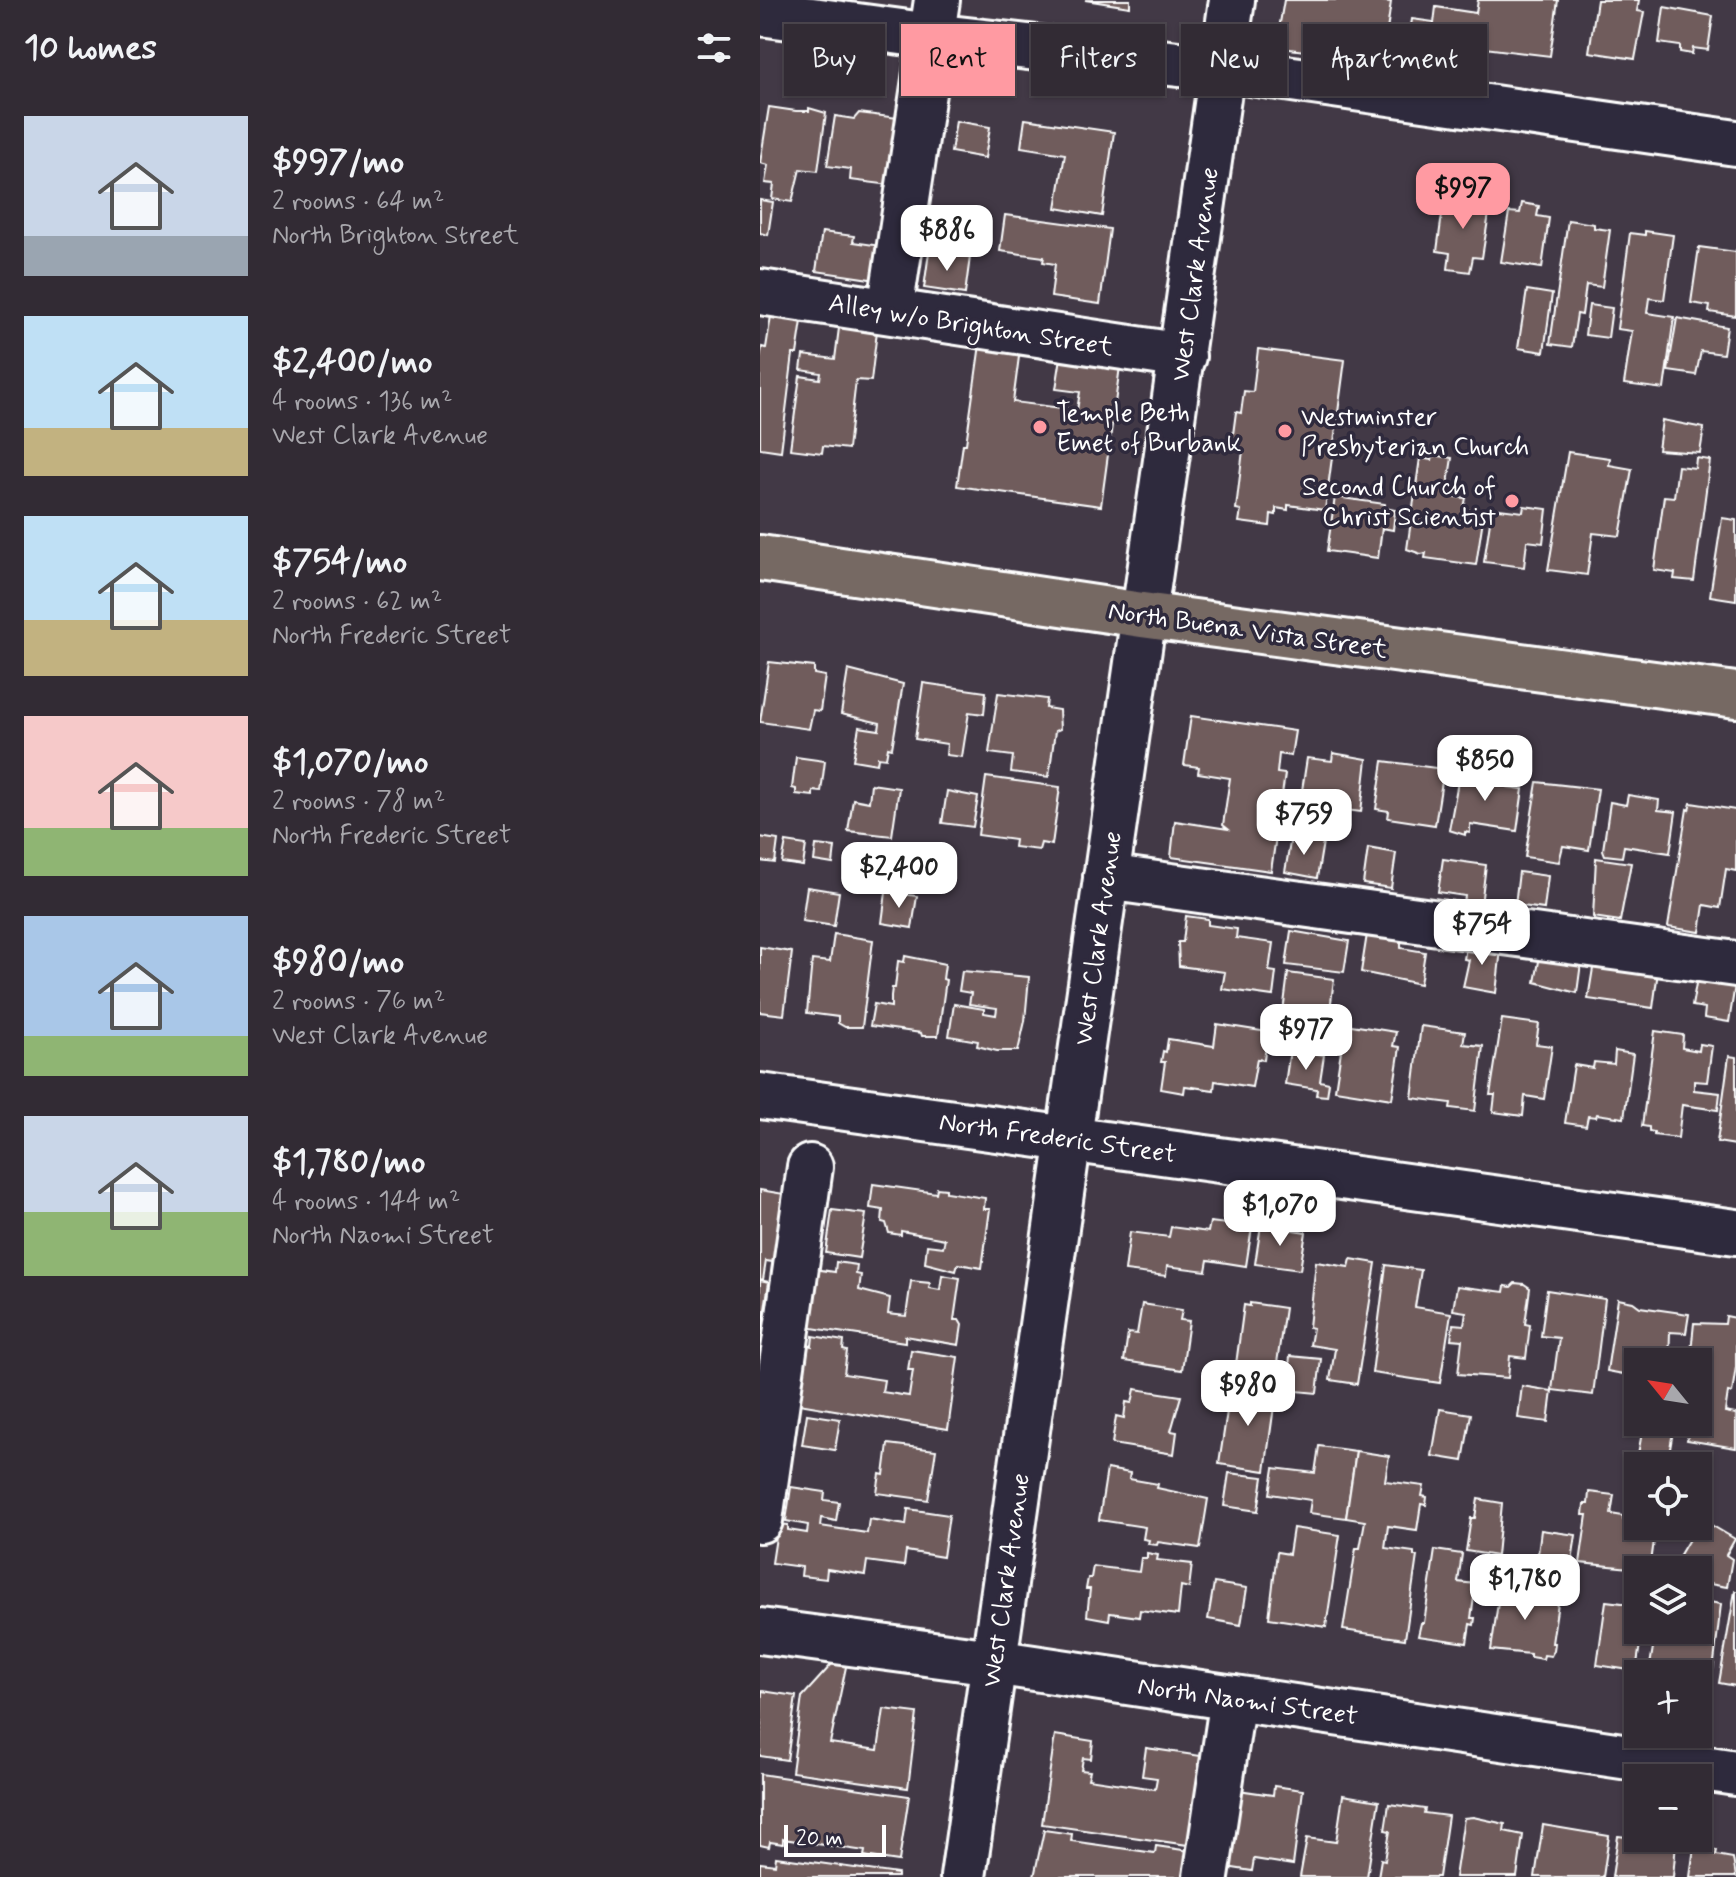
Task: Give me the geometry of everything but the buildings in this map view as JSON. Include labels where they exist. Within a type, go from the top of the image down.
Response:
[{"type":"main road","name":"North Buena Vista Street","points":[[760,558],[1142,615],[1736,695]]},
{"type":"street","name":"West Clark Avenue","points":[[1229,24],[1232,0]]},
{"type":"street","points":[[760,13],[934,18],[1181,62]]},
{"type":"street","points":[[890,311],[934,18]]},
{"type":"street","points":[[1287,78],[1736,143]]},
{"type":"street","name":"West Clark Avenue","points":[[963,1877],[1142,615],[1183,356],[1219,96]]},
{"type":"street","name":"Alley w/o Brighton Street","points":[[760,292],[1183,356]]},
{"type":"street","points":[[1106,877],[1736,964]]},
{"type":"street","name":"North Frederic Street","points":[[760,1096],[1736,1232]]},
{"type":"street","points":[[760,1520],[810,1167]]},
{"type":"street","name":"North Naomi Street","points":[[760,1631],[993,1662],[1736,1773]]},
{"type":"street","points":[[1206,1877],[1233,1698]]},
{"type":"place","name":"Temple Beth Emet of Burbank","points":[[1040,427]]},
{"type":"place","name":"Westminster Presbyterian Church","points":[[1285,431]]},
{"type":"place","name":"Second Church of Christ Scientist","points":[[1512,501]]}]
